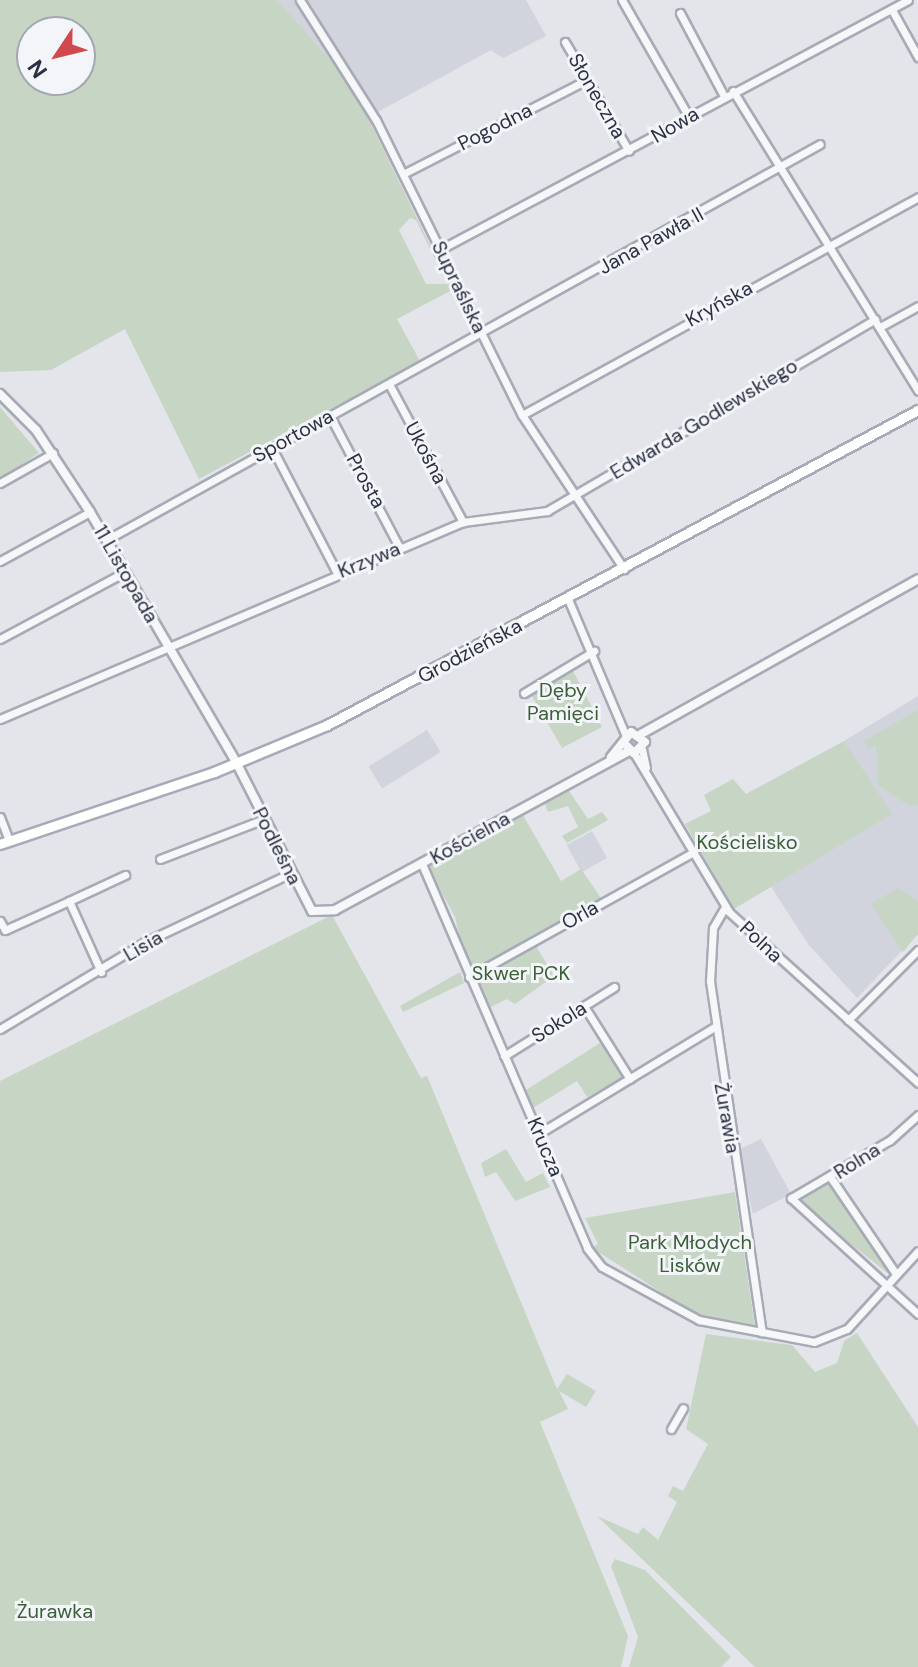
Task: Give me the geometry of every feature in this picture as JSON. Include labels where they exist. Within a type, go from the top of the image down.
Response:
[{"type":"main road","name":"Grodzieńska","points":[[4,842],[237,764],[404,687],[918,410]]},
{"type":"street","name":"Supraślska","points":[[300,0],[403,174],[522,415],[624,569]]},
{"type":"street","points":[[622,0],[689,117]]},
{"type":"street","name":"Nowa","points":[[441,249],[908,0]]},
{"type":"street","points":[[892,10],[918,57]]},
{"type":"street","points":[[680,13],[724,96]]},
{"type":"street","name":"Słoneczna","points":[[565,42],[629,151]]},
{"type":"street","name":"Pogodna","points":[[403,174],[587,80]]},
{"type":"street","points":[[733,91],[918,390]]},
{"type":"street","name":"Jana Pawła II","points":[[482,335],[820,144]]},
{"type":"street","name":"Kryńska","points":[[522,415],[828,243],[918,197]]},
{"type":"street","name":"Edwarda Godlewskiego","points":[[575,496],[878,323],[918,306]]},
{"type":"street","name":"Sportowa","points":[[106,540],[482,335]]},
{"type":"street","name":"Ukośna","points":[[389,384],[463,522]]},
{"type":"street","name":"11 Listopada","points":[[0,394],[53,453],[237,764]]},
{"type":"street","name":"Prosta","points":[[330,416],[399,547]]},
{"type":"street","points":[[272,448],[337,573]]},
{"type":"street","points":[[0,483],[53,453]]},
{"type":"street","name":"Krzywa","points":[[0,719],[337,573],[463,522],[547,511],[575,496]]},
{"type":"street","points":[[0,561],[90,512]]},
{"type":"street","points":[[0,639],[125,572]]},
{"type":"street","name":"Kościelna","points":[[327,914],[422,864],[918,579]]},
{"type":"street","name":"Polna","points":[[568,599],[646,768],[725,907],[918,1083]]},
{"type":"street","points":[[524,693],[594,651]]},
{"type":"street","name":"Podleśna","points":[[237,764],[308,907],[327,914]]},
{"type":"street","points":[[0,817],[4,842]]},
{"type":"street","points":[[160,859],[264,819]]},
{"type":"street","name":"Orla","points":[[469,977],[692,853]]},
{"type":"street","name":"Krucza","points":[[422,864],[469,977],[597,1262],[699,1320],[828,1340],[887,1283]]},
{"type":"street","name":"Lisia","points":[[0,1029],[101,972],[145,942],[291,873]]},
{"type":"street","points":[[0,921],[5,930],[125,875]]},
{"type":"street","points":[[69,901],[101,972]]},
{"type":"street","name":"Żurawia","points":[[725,907],[710,951],[714,1027],[762,1332]]},
{"type":"street","points":[[848,1020],[918,950]]},
{"type":"street","name":"Sokola","points":[[504,1056],[614,987]]},
{"type":"street","points":[[584,1006],[630,1079]]},
{"type":"street","points":[[540,1133],[714,1027]]},
{"type":"street","name":"Rolna","points":[[887,1283],[791,1198],[831,1178],[918,1115]]},
{"type":"street","points":[[831,1178],[896,1274]]},
{"type":"street","points":[[918,1251],[887,1283],[918,1314]]},
{"type":"street","points":[[671,1429],[683,1408]]},
{"type":"shaded area","points":[[276,0],[526,0],[546,36],[503,58],[491,50],[367,118],[334,64]]},
{"type":"shaded area","points":[[918,696],[918,934],[857,998],[808,944],[770,885],[891,814],[844,741]]},
{"type":"shaded area","points":[[427,730],[441,752],[382,789],[368,767]]},
{"type":"shaded area","points":[[592,831],[607,858],[582,872],[567,845]]},
{"type":"shaded area","points":[[761,1139],[791,1194],[753,1214],[738,1150]]},
{"type":"green space","points":[[0,0],[277,0],[334,64],[369,120],[452,290],[397,319],[420,361],[199,479],[125,329],[51,370],[0,372]],"holes":[[[410,218],[416,220],[447,284],[426,284],[399,230]]]},
{"type":"green space","points":[[0,407],[39,453],[0,479]]},
{"type":"green space","name":"Dęby Pamięci","points":[[570,665],[602,727],[562,748],[532,696]]},
{"type":"green space","points":[[918,710],[918,805],[908,805],[878,785],[876,745],[868,749],[864,741]]},
{"type":"green space","name":"Kościelisko","points":[[844,741],[892,814],[734,909],[685,824],[711,811],[704,795],[733,779],[746,794]]},
{"type":"green space","points":[[569,791],[588,819],[602,812],[608,820],[567,843],[562,836],[578,827],[568,806],[548,812],[545,804]]},
{"type":"green space","points":[[520,810],[561,881],[581,869],[601,898],[469,977],[455,917],[425,862]]},
{"type":"green space","points":[[898,888],[918,901],[918,934],[903,952],[871,904]]},
{"type":"green space","name":"Żurawka","points":[[332,915],[421,1078],[427,1076],[557,1389],[567,1374],[596,1391],[586,1407],[559,1391],[568,1409],[540,1422],[628,1636],[621,1667],[0,1667],[0,1081]]},
{"type":"green space","name":"Skwer PCK","points":[[533,941],[554,976],[515,1004],[507,999],[485,1010],[474,978]]},
{"type":"green space","points":[[460,972],[464,983],[403,1012],[400,1006]]},
{"type":"green space","points":[[603,1041],[623,1078],[587,1097],[577,1081],[533,1108],[526,1090]]},
{"type":"green space","points":[[506,1149],[526,1182],[543,1173],[550,1187],[515,1201],[496,1172],[485,1177],[481,1163]]},
{"type":"green space","points":[[831,1180],[890,1275],[794,1199]]},
{"type":"green space","name":"Park Młodych Lisków","points":[[735,1192],[755,1327],[703,1319],[592,1248],[598,1244],[585,1218]]},
{"type":"green space","points":[[857,1333],[918,1427],[918,1667],[755,1667],[597,1516],[638,1534],[643,1527],[658,1540],[677,1502],[668,1496],[673,1486],[683,1491],[708,1444],[686,1429],[706,1334],[792,1345],[815,1372],[837,1363],[844,1341]]},
{"type":"green space","points":[[615,1559],[645,1570],[731,1657],[721,1667],[629,1667],[638,1637],[611,1566]]}]
